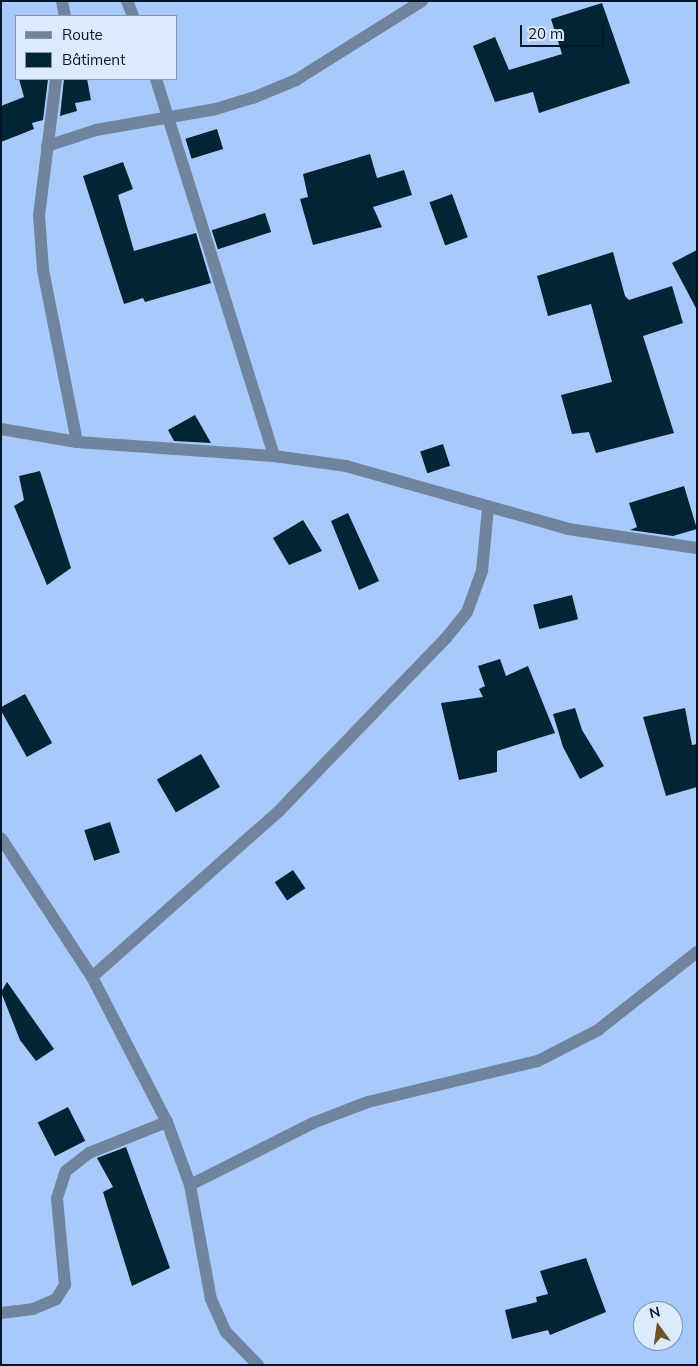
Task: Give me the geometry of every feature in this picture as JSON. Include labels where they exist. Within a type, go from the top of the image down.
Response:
[{"type":"street","points":[[62,1],[66,15]]},
{"type":"street","points":[[127,1],[133,15]]},
{"type":"street","points":[[47,146],[96,130],[216,109],[296,80],[422,1]]},
{"type":"street","points":[[56,80],[39,215],[43,270],[77,442]]},
{"type":"street","points":[[156,80],[169,117],[208,257],[274,456]]},
{"type":"street","points":[[1,428],[77,442],[274,456],[346,466],[488,509],[568,529],[697,548]]},
{"type":"street","points":[[92,977],[278,812],[446,638],[467,612],[482,571],[488,509]]},
{"type":"street","points":[[1,838],[92,977],[167,1122],[190,1185],[211,1299],[226,1332],[258,1365]]},
{"type":"street","points":[[190,1185],[313,1123],[368,1102],[538,1061],[598,1030],[697,952]]},
{"type":"street","points":[[1,1313],[33,1309],[56,1299],[65,1285],[56,1198],[66,1171],[90,1153],[167,1122]]},
{"type":"building","points":[[602,3],[630,83],[539,113],[533,92],[495,102],[473,46],[495,37],[509,70],[562,54],[551,19]]},
{"type":"building","points":[[19,80],[48,80],[43,120],[32,123],[34,129],[1,142],[1,106],[24,97]]},
{"type":"building","points":[[64,80],[87,80],[91,100],[75,103],[77,111],[60,116]]},
{"type":"building","points":[[217,129],[223,149],[192,159],[185,139]]},
{"type":"building","points":[[370,154],[377,178],[404,170],[412,195],[373,207],[382,227],[313,245],[300,199],[308,197],[303,174]]},
{"type":"building","points":[[123,162],[133,189],[118,195],[134,251],[196,233],[211,283],[145,302],[143,298],[124,304],[83,176]]},
{"type":"building","points":[[452,194],[468,237],[445,245],[429,202]]},
{"type":"building","points":[[265,213],[271,232],[218,249],[212,230]]},
{"type":"building","points":[[697,250],[697,310],[672,263]]},
{"type":"building","points":[[613,252],[625,296],[629,300],[672,286],[683,323],[643,336],[674,433],[596,453],[589,432],[572,434],[561,395],[612,382],[591,304],[548,316],[537,276]]},
{"type":"building","points":[[195,415],[211,443],[174,441],[168,430]]},
{"type":"building","points":[[443,444],[450,466],[427,473],[420,451]]},
{"type":"building","points":[[40,471],[71,568],[47,585],[14,506],[24,500],[19,476]]},
{"type":"building","points":[[684,486],[697,529],[673,536],[630,530],[637,527],[629,503]]},
{"type":"building","points":[[348,513],[379,581],[359,590],[331,521]]},
{"type":"building","points":[[303,520],[322,551],[289,565],[273,538]]},
{"type":"building","points":[[572,595],[578,619],[539,629],[533,605]]},
{"type":"building","points":[[500,659],[506,676],[528,666],[555,733],[497,751],[497,772],[459,780],[441,703],[483,697],[479,689],[485,686],[478,666]]},
{"type":"building","points":[[25,694],[52,743],[27,757],[1,711],[1,707]]},
{"type":"building","points":[[575,708],[582,730],[604,766],[580,779],[563,747],[553,714]]},
{"type":"building","points":[[685,708],[692,745],[697,744],[697,787],[666,796],[643,717]]},
{"type":"building","points":[[201,754],[220,787],[176,812],[157,780]]},
{"type":"building","points":[[110,822],[120,852],[94,861],[84,830]]},
{"type":"building","points":[[293,870],[305,888],[287,901],[275,882]]},
{"type":"building","points":[[7,982],[54,1049],[36,1061],[20,1040],[1,992]]},
{"type":"building","points":[[68,1107],[85,1141],[55,1156],[38,1122]]},
{"type":"building","points":[[126,1147],[170,1268],[132,1286],[103,1192],[113,1187],[97,1158]]},
{"type":"building","points":[[586,1258],[606,1312],[550,1335],[548,1330],[512,1339],[505,1310],[537,1302],[536,1297],[548,1294],[540,1271]]}]
